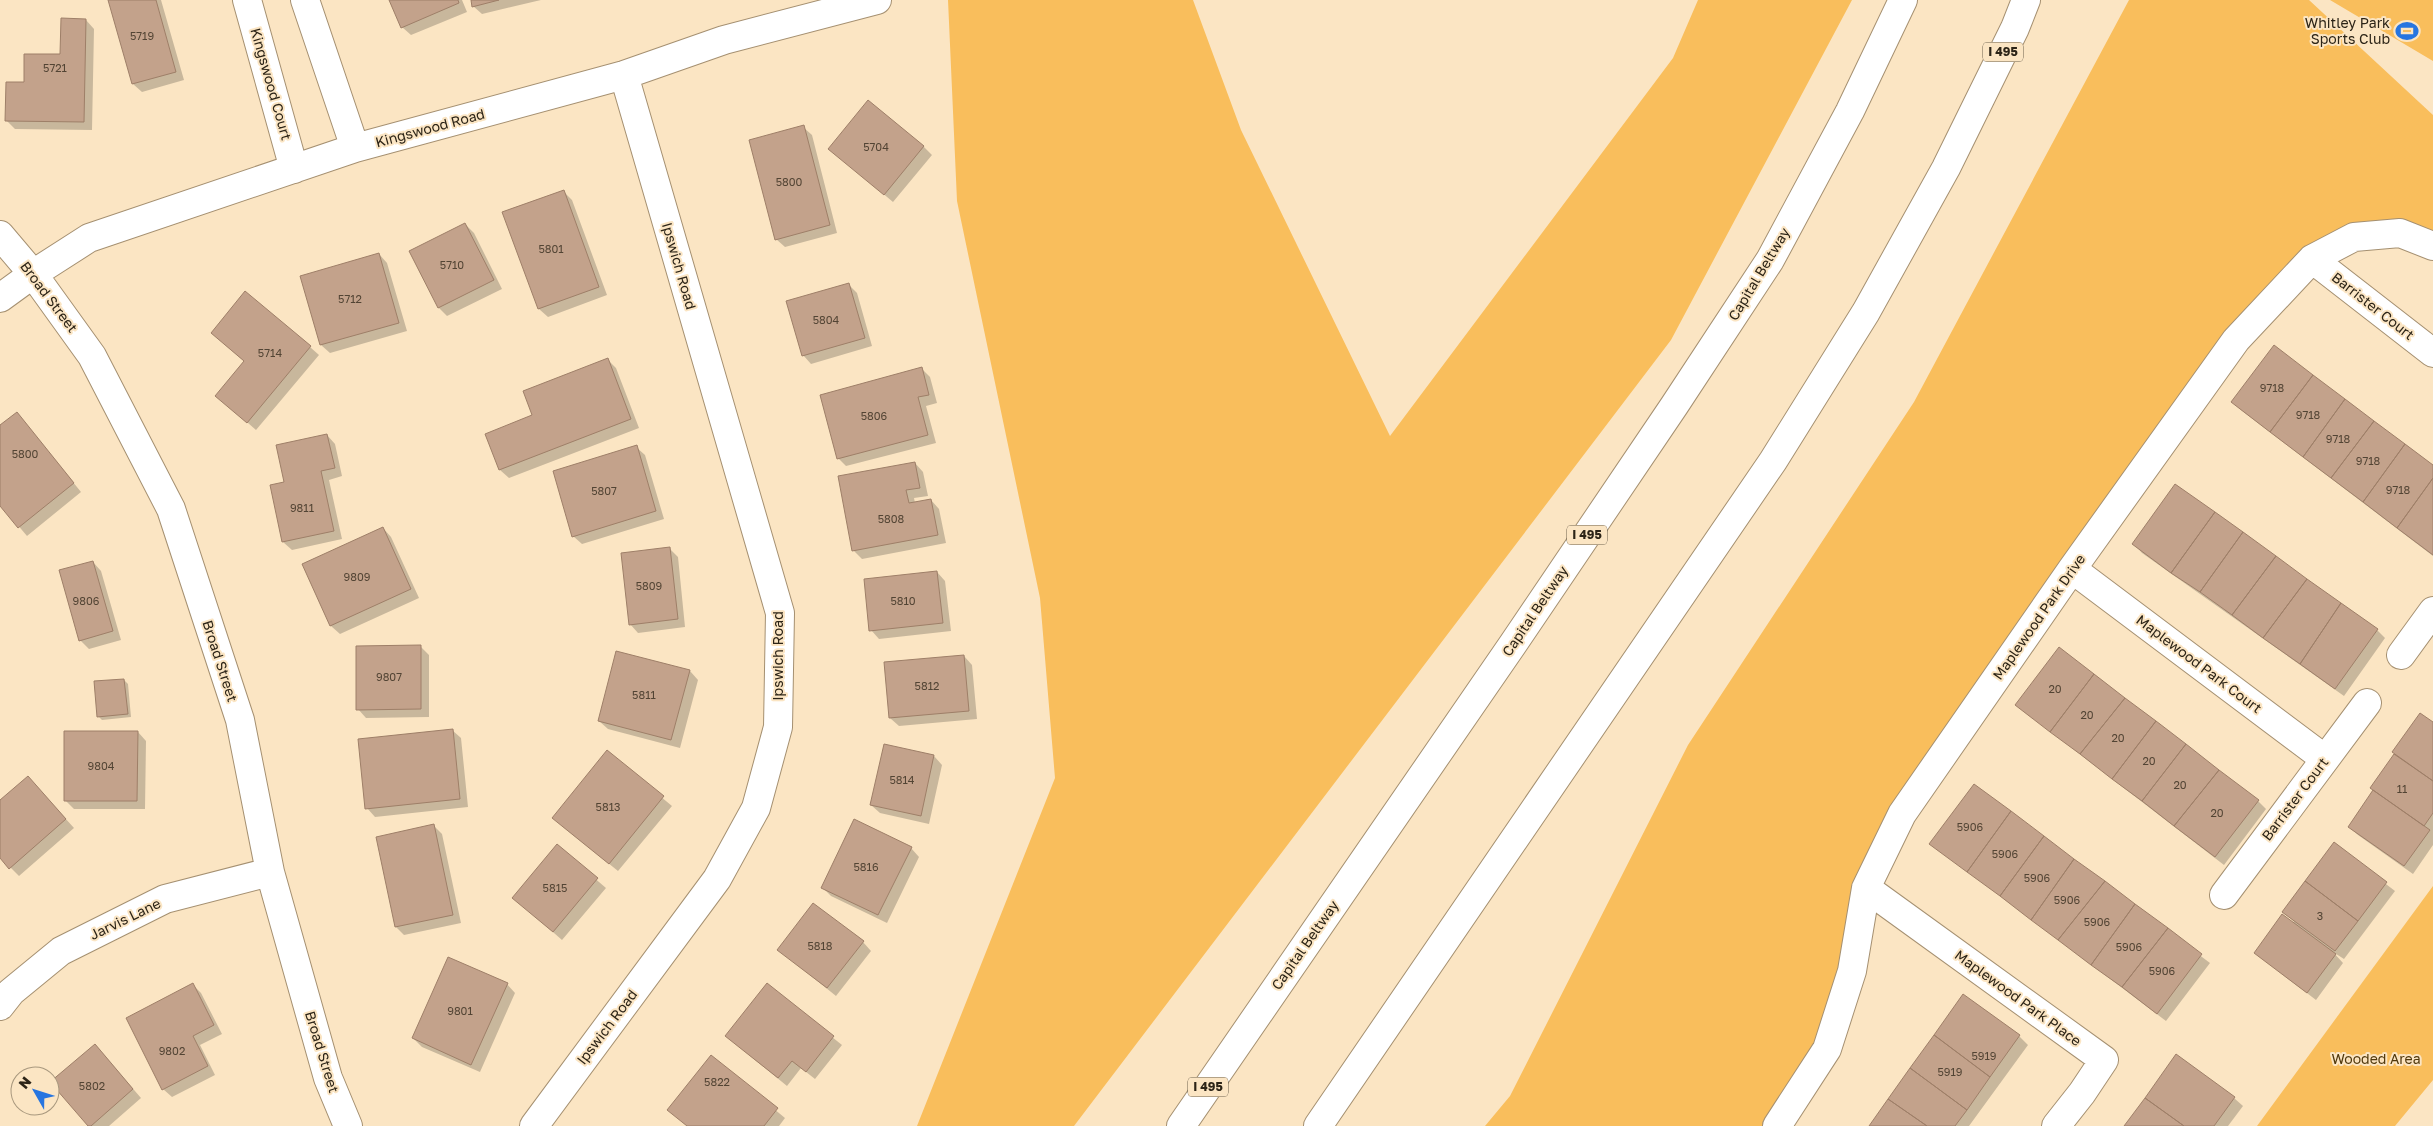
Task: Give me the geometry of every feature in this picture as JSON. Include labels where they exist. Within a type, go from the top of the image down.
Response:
[{"type":"main road","name":"Kingswood Court","points":[[247,0],[294,168]]},
{"type":"main road","points":[[304,0],[355,148]]},
{"type":"main road","name":"Kingswood Road","points":[[0,298],[89,238],[294,168],[355,148],[624,75],[724,40],[877,0]]},
{"type":"main road","name":"Capital Beltway","points":[[1181,1126],[1518,636],[1674,406],[1770,260],[1850,111],[1903,0]]},
{"type":"main road","name":"I 495","points":[[1322,1121],[1783,445],[1866,312],[1941,176],[2010,37],[2026,0]]},
{"type":"main road","name":"Ipswich Road","points":[[534,1126],[717,879],[756,808],[778,727],[780,613],[624,75]]},
{"type":"main road","name":"Maplewood Park Drive","points":[[1782,1124],[1827,1049],[1852,971],[1866,888],[1902,814],[2072,569],[2236,340],[2312,259],[2354,237],[2400,233],[2433,246]]},
{"type":"main road","name":"Broad Street","points":[[0,235],[33,274],[92,356],[171,509],[240,720],[270,872],[328,1078],[348,1126]]},
{"type":"main road","name":"Barrister Court","points":[[2312,259],[2433,353]]},
{"type":"main road","name":"Maplewood Park Court","points":[[2072,569],[2325,758]]},
{"type":"main road","points":[[2401,655],[2433,611]]},
{"type":"main road","name":"Barrister Court","points":[[2224,895],[2367,703]]},
{"type":"main road","name":"Jarvis Lane","points":[[0,1006],[11,992],[60,951],[165,899],[270,872]]},
{"type":"main road","name":"Maplewood Park Place","points":[[1866,888],[2104,1060],[2082,1093],[2056,1126]]},
{"type":"main road","points":[[1173,1126],[1234,1048]]},
{"type":"green space","points":[[948,0],[1193,0],[1241,130],[1390,436],[1673,58],[1698,0],[1852,0],[1671,340],[1074,1126],[917,1126],[1055,778],[1040,598],[957,201]]},
{"type":"green space","points":[[2129,0],[2309,0],[2433,115],[2433,246],[2400,233],[2312,259],[1902,814],[1852,971],[1777,1126],[1485,1126],[1510,1096],[1688,745],[1914,402]]},
{"type":"green space","name":"Whitley Park Sports Club","points":[[2330,0],[2433,0],[2433,61]]},
{"type":"green space","name":"Wooded Area","points":[[2433,886],[2433,1080],[2395,1126],[2257,1126]]},
{"type":"building","points":[[108,0],[156,0],[176,72],[132,84]]},
{"type":"building","points":[[389,0],[458,0],[459,3],[401,28]]},
{"type":"building","points":[[471,0],[499,0],[472,7]]},
{"type":"building","points":[[61,18],[86,19],[84,122],[5,121],[6,82],[24,82],[24,54],[60,54]]},
{"type":"building","points":[[868,100],[924,146],[884,195],[828,149]]},
{"type":"building","points":[[804,125],[830,225],[775,240],[749,140]]},
{"type":"building","points":[[564,190],[599,287],[538,309],[502,212]]},
{"type":"building","points":[[465,223],[494,280],[438,308],[409,251]]},
{"type":"building","points":[[379,253],[399,323],[320,345],[300,276]]},
{"type":"building","points":[[849,283],[865,338],[802,356],[786,301]]},
{"type":"building","points":[[245,291],[311,346],[247,423],[215,396],[244,361],[211,333]]},
{"type":"building","points":[[2274,345],[2313,375],[2270,432],[2231,402]]},
{"type":"building","points":[[608,358],[631,419],[499,470],[485,434],[532,415],[523,391]]},
{"type":"building","points":[[922,367],[929,395],[918,397],[928,435],[837,459],[820,395]]},
{"type":"building","points":[[2313,375],[2345,399],[2303,457],[2270,432]]},
{"type":"building","points":[[2345,399],[2374,421],[2331,478],[2303,457]]},
{"type":"building","points":[[17,412],[74,483],[18,528],[0,506],[0,425]]},
{"type":"building","points":[[2374,421],[2405,444],[2363,502],[2331,478]]},
{"type":"building","points":[[327,434],[335,468],[321,471],[334,531],[282,542],[270,485],[284,482],[276,445]]},
{"type":"building","points":[[2405,444],[2433,465],[2433,478],[2397,528],[2363,502]]},
{"type":"building","points":[[637,445],[656,511],[572,537],[553,471]]},
{"type":"building","points":[[915,462],[920,488],[906,490],[909,503],[931,499],[938,535],[852,551],[838,476]]},
{"type":"building","points":[[2433,478],[2433,555],[2397,528]]},
{"type":"building","points":[[2175,484],[2215,512],[2171,573],[2132,544]]},
{"type":"building","points":[[2215,512],[2243,532],[2200,592],[2171,573]]},
{"type":"building","points":[[383,527],[411,589],[330,626],[302,564]]},
{"type":"building","points":[[2243,532],[2276,556],[2232,615],[2200,592]]},
{"type":"building","points":[[670,547],[678,619],[629,625],[621,553]]},
{"type":"building","points":[[2276,556],[2307,579],[2263,638],[2232,615]]},
{"type":"building","points":[[93,561],[113,631],[79,641],[59,570]]},
{"type":"building","points":[[937,571],[943,623],[869,631],[864,579]]},
{"type":"building","points":[[2307,579],[2341,603],[2300,664],[2263,638]]},
{"type":"building","points":[[2341,603],[2378,629],[2335,689],[2300,664]]},
{"type":"building","points":[[421,645],[421,709],[356,710],[356,646]]},
{"type":"building","points":[[2059,647],[2094,674],[2050,732],[2015,705]]},
{"type":"building","points":[[616,651],[690,670],[671,740],[598,721]]},
{"type":"building","points":[[964,655],[969,711],[889,718],[884,662]]},
{"type":"building","points":[[2094,674],[2125,698],[2080,754],[2050,732]]},
{"type":"building","points":[[124,679],[128,714],[97,717],[94,681]]},
{"type":"building","points":[[2125,698],[2156,721],[2112,779],[2080,754]]},
{"type":"building","points":[[2420,713],[2433,722],[2433,781],[2392,752]]},
{"type":"building","points":[[2156,721],[2186,744],[2142,801],[2112,779]]},
{"type":"building","points":[[453,729],[460,799],[365,809],[358,739]]},
{"type":"building","points":[[64,731],[138,731],[137,801],[64,801]]},
{"type":"building","points":[[884,744],[934,755],[921,816],[870,805]]},
{"type":"building","points":[[2186,744],[2219,770],[2174,826],[2142,801]]},
{"type":"building","points":[[607,750],[664,796],[609,864],[552,818]]},
{"type":"building","points":[[2394,754],[2433,781],[2433,813],[2424,826],[2370,788]]},
{"type":"building","points":[[2219,770],[2259,800],[2215,857],[2174,826]]},
{"type":"building","points":[[28,776],[66,819],[9,869],[0,858],[0,800]]},
{"type":"building","points":[[1974,784],[2011,811],[1967,872],[1929,844]]},
{"type":"building","points":[[2373,790],[2430,830],[2404,866],[2348,827]]},
{"type":"building","points":[[2011,811],[2044,836],[2000,896],[1967,872]]},
{"type":"building","points":[[854,819],[912,847],[878,915],[821,888]]},
{"type":"building","points":[[434,824],[453,915],[395,927],[376,837]]},
{"type":"building","points":[[2044,836],[2074,859],[2031,920],[2000,896]]},
{"type":"building","points":[[2334,842],[2387,882],[2358,921],[2305,881]]},
{"type":"building","points":[[557,844],[598,878],[553,932],[512,898]]},
{"type":"building","points":[[2074,859],[2105,881],[2058,940],[2031,920]]},
{"type":"building","points":[[2105,881],[2135,904],[2091,965],[2058,940]]},
{"type":"building","points":[[2305,881],[2358,921],[2335,951],[2282,912]]},
{"type":"building","points":[[813,903],[864,941],[827,988],[777,950]]},
{"type":"building","points":[[2135,904],[2168,928],[2122,987],[2091,965]]},
{"type":"building","points":[[2282,914],[2336,954],[2307,993],[2254,953]]},
{"type":"building","points":[[2168,928],[2202,954],[2157,1014],[2122,987]]},
{"type":"building","points":[[448,957],[508,983],[471,1065],[412,1038]]},
{"type":"building","points":[[193,983],[214,1025],[193,1036],[208,1066],[162,1090],[126,1018]]},
{"type":"building","points":[[767,983],[834,1036],[806,1072],[792,1061],[778,1078],[725,1036]]},
{"type":"building","points":[[1963,994],[2020,1035],[1990,1077],[1934,1035]]},
{"type":"building","points":[[1934,1035],[1990,1077],[1967,1110],[1910,1068]]},
{"type":"building","points":[[95,1044],[133,1089],[91,1126],[88,1126],[60,1094],[60,1074]]},
{"type":"building","points":[[2176,1054],[2235,1097],[2214,1126],[2184,1126],[2145,1098]]},
{"type":"building","points":[[711,1055],[778,1108],[764,1126],[687,1126],[667,1110]]},
{"type":"building","points":[[1910,1068],[1967,1110],[1955,1126],[1927,1126],[1888,1099]]},
{"type":"building","points":[[2145,1098],[2184,1126],[2124,1126]]},
{"type":"building","points":[[1888,1099],[1927,1126],[1869,1126]]},
{"type":"place","name":"Whitley Park Sports Club","points":[[2407,31]]}]
